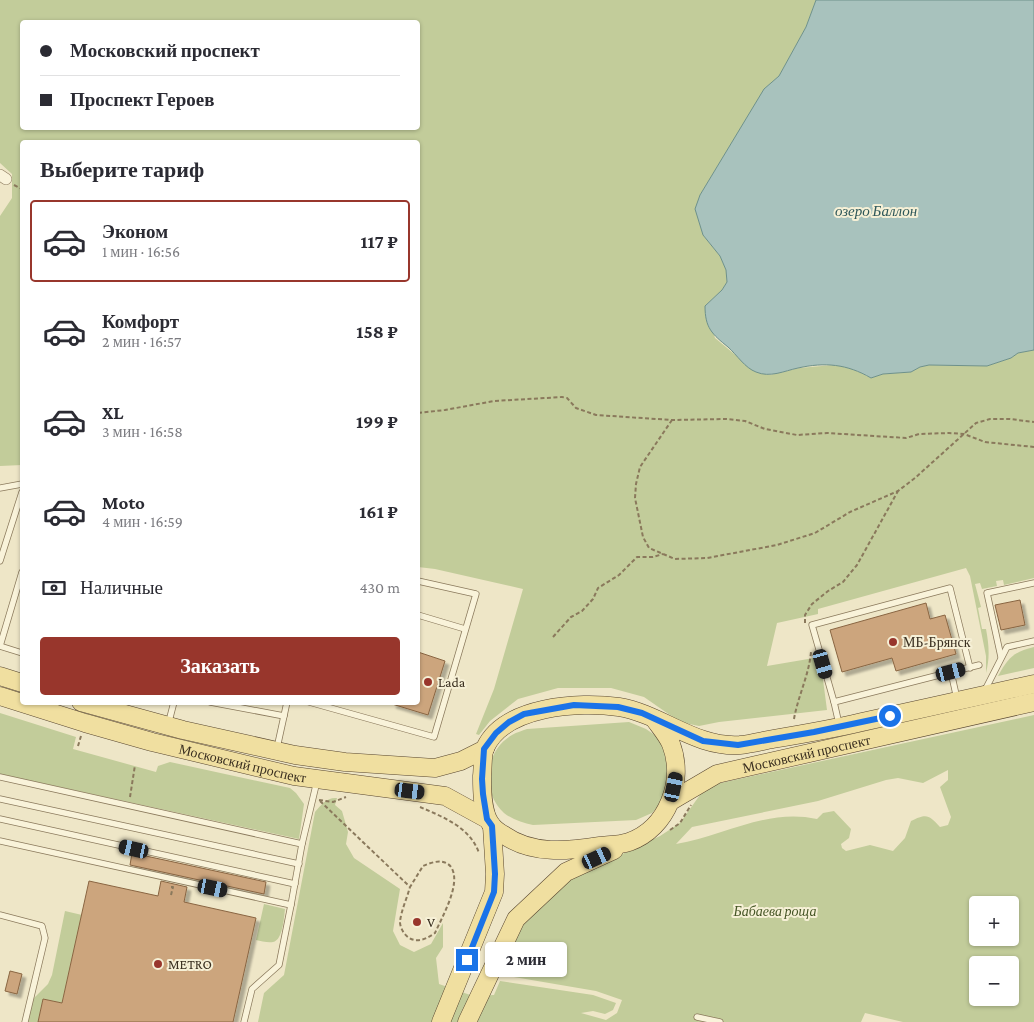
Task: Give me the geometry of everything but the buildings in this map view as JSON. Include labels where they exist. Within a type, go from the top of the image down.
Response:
[{"type":"main road","points":[[0,676],[20,682]]},
{"type":"main road","name":"Московский проспект","points":[[655,720],[703,741],[738,745],[840,727],[1034,684]]},
{"type":"main road","name":"Московский проспект","points":[[0,696],[20,703]]},
{"type":"main road","name":"Московский проспект","points":[[671,800],[717,774],[1034,702]]},
{"type":"main road","name":"Московский проспект","points":[[28,705],[86,724],[152,742],[294,776],[445,796],[490,823]]},
{"type":"main road","name":"Московский проспект","points":[[92,705],[168,726],[276,751],[345,762],[436,768],[461,761],[484,749]]},
{"type":"main road","points":[[441,1022],[494,892],[495,874],[490,823],[482,779],[484,749],[496,733],[524,714],[574,705],[618,707],[642,713],[655,720],[670,743],[677,774],[671,800],[664,814],[647,832],[566,872],[516,919],[468,1022]]},
{"type":"main road","points":[[490,823],[506,837],[522,846],[549,850],[575,850],[628,843]]},
{"type":"lane","points":[[0,488],[20,484]]},
{"type":"lane","points":[[0,561],[20,498]]},
{"type":"lane","points":[[20,579],[0,646],[20,652]]},
{"type":"lane","points":[[320,705],[434,737],[476,594],[420,581]]},
{"type":"lane","points":[[1001,657],[987,593],[1034,583]]},
{"type":"lane","points":[[840,727],[812,625],[950,588],[970,668]]},
{"type":"lane","points":[[420,616],[465,629]]},
{"type":"lane","points":[[983,696],[1007,647],[1034,641]]},
{"type":"lane","points":[[834,702],[979,665]]},
{"type":"lane","points":[[951,672],[958,701]]},
{"type":"lane","points":[[168,726],[173,705]]},
{"type":"lane","points":[[226,705],[284,716]]},
{"type":"lane","points":[[276,751],[286,705]]},
{"type":"lane","points":[[0,777],[302,844]]},
{"type":"lane","points":[[244,1022],[252,989],[280,965],[302,844],[318,779]]},
{"type":"lane","points":[[0,799],[299,864]]},
{"type":"lane","points":[[0,819],[295,884]]},
{"type":"lane","points":[[0,841],[291,905]]},
{"type":"lane","points":[[0,914],[42,926],[45,938],[25,1022]]},
{"type":"lane","points":[[697,1017],[720,1022]]},
{"type":"path","points":[[420,413],[445,410],[494,400],[562,397],[566,398],[576,408],[596,415],[672,420],[726,419],[745,421],[765,429],[797,435],[827,433],[906,438],[919,434],[964,434],[985,442],[1034,447]]},
{"type":"path","points":[[672,420],[640,467],[635,498],[642,536],[649,548],[675,559],[707,558],[777,545],[815,533],[850,512],[898,491],[976,423],[990,419],[1034,422]]},
{"type":"path","points":[[807,629],[804,621],[805,615],[812,604],[843,582],[857,565],[898,491]]},
{"type":"path","points":[[553,637],[571,617],[582,610],[593,599],[598,588],[619,575],[637,557],[653,557],[664,554]]},
{"type":"path","points":[[794,720],[811,650]]},
{"type":"path","points":[[313,800],[333,802],[345,797],[354,798]]},
{"type":"path","points":[[320,800],[410,887]]},
{"type":"path","points":[[415,805],[453,822],[471,838],[478,848],[481,857]]},
{"type":"path","points":[[441,861],[449,864],[453,871],[455,880],[453,890],[435,933],[421,940],[414,941],[407,937],[402,930],[400,922],[410,887],[422,866],[431,862],[441,861]]},
{"type":"green space","points":[[0,0],[816,0],[806,27],[779,76],[764,90],[700,195],[703,235],[720,256],[726,270],[727,282],[722,290],[705,306],[715,338],[756,372],[770,375],[799,368],[833,365],[847,366],[871,378],[883,374],[911,372],[929,365],[987,366],[1011,358],[1018,353],[1034,350],[1034,578],[1004,585],[1003,580],[996,581],[997,586],[982,589],[980,583],[975,584],[981,607],[978,608],[982,629],[986,629],[988,640],[989,656],[986,673],[986,656],[970,576],[966,568],[818,609],[818,614],[777,623],[767,666],[820,657],[827,710],[699,726],[680,722],[644,697],[611,688],[558,688],[518,699],[490,721],[479,735],[476,734],[494,689],[523,589],[420,567],[420,140],[20,140],[20,465],[0,466],[0,216],[12,198],[12,174],[0,163]]},
{"type":"green space","points":[[1034,647],[1034,668],[998,676],[1012,657],[1021,651]]},
{"type":"green space","points":[[0,713],[76,737],[73,749],[156,772],[158,766],[170,762],[290,788],[304,804],[299,839],[0,774]]},
{"type":"green space","name":"Бабаева роща","points":[[1034,715],[1034,1022],[903,1022],[865,1013],[861,1022],[258,1022],[264,993],[284,975],[315,812],[327,800],[337,798],[335,805],[342,811],[348,832],[346,844],[354,858],[400,889],[393,931],[400,945],[414,952],[431,944],[443,923],[443,947],[436,958],[439,984],[473,996],[494,995],[500,981],[593,995],[616,1003],[613,1010],[605,1014],[593,1011],[581,1013],[606,1020],[617,1013],[622,1000],[596,991],[497,974],[523,923],[572,878],[660,836],[680,823],[702,792],[716,784]],"holes":[[[948,770],[948,780],[940,787],[951,817],[948,825],[940,827],[927,816],[911,821],[905,838],[893,851],[870,845],[846,851],[842,848],[841,844],[849,838],[851,829],[834,811],[823,813],[817,819],[781,817],[763,820],[676,844],[692,827],[818,801],[886,780],[898,778],[923,783]]]},
{"type":"green space","points":[[629,722],[646,729],[659,738],[673,768],[664,800],[652,813],[636,820],[533,825],[511,818],[497,804],[489,783],[491,761],[503,742],[512,735],[527,729]]},
{"type":"green space","points":[[264,904],[285,909],[281,933],[273,942],[256,940]]},
{"type":"green space","points":[[65,911],[82,915],[62,1003],[43,999],[38,1022],[28,1022],[33,999],[48,984],[52,975]]},
{"type":"water","name":"озеро Баллон","points":[[816,0],[1034,0],[1034,350],[1018,353],[1011,358],[987,366],[929,365],[911,372],[883,374],[871,378],[844,367],[827,365],[808,366],[777,373],[761,374],[748,368],[711,330],[706,320],[705,306],[722,290],[727,282],[726,270],[720,256],[703,235],[695,209],[700,195],[764,89],[779,76],[806,27]]},
{"type":"place","name":"МБ-Брянск","points":[[893,642]]},
{"type":"place","name":"Lada","points":[[428,682]]},
{"type":"place","name":"V","points":[[417,922]]},
{"type":"place","name":"METRO","points":[[158,964]]},
{"type":"route","points":[[467,960],[494,892],[495,874],[492,826],[487,819],[483,794],[484,749],[496,733],[509,722],[524,714],[574,705],[618,707],[642,713],[703,741],[738,745],[890,716]]}]
